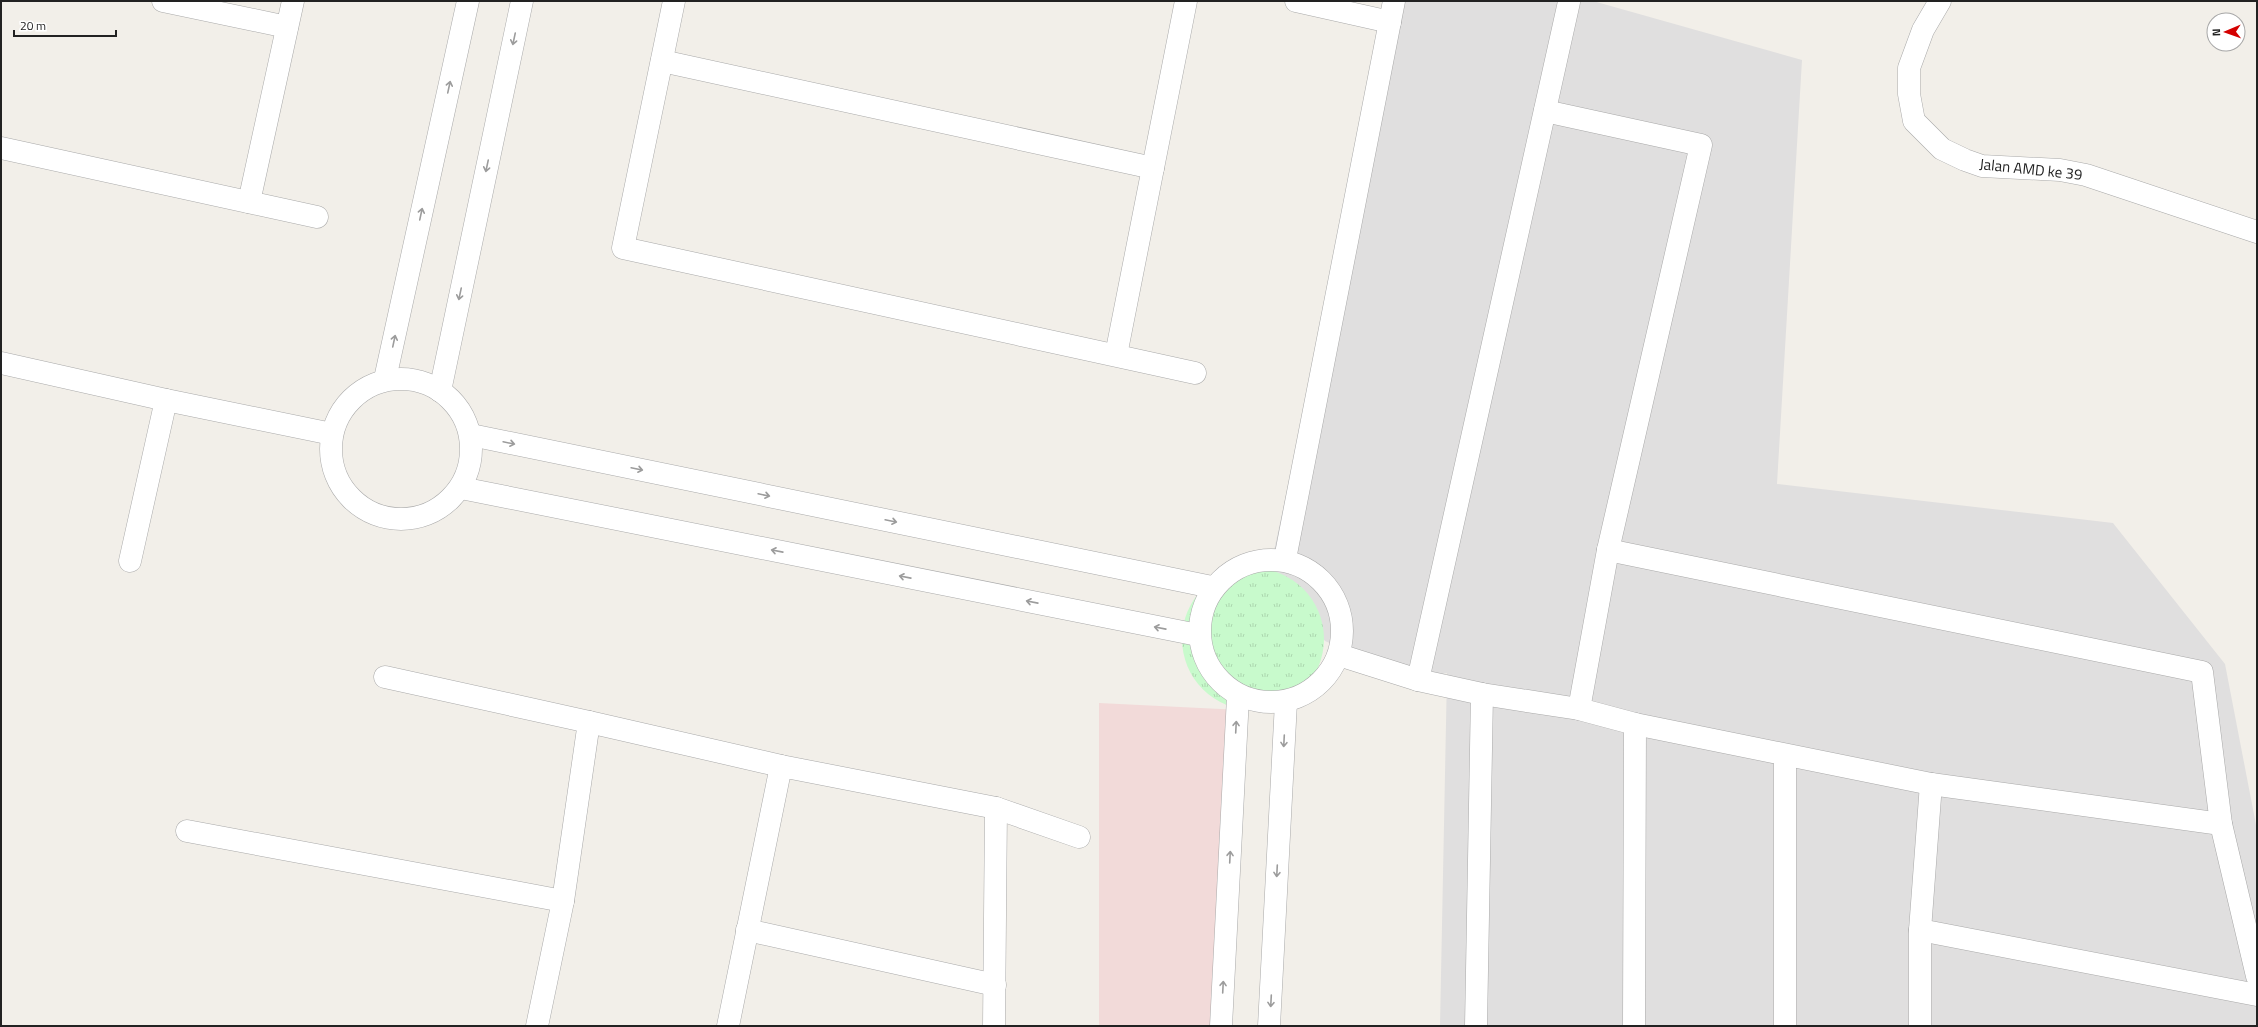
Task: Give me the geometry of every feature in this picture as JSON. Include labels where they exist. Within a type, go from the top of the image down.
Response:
[{"type":"street","points":[[163,1],[287,27]]},
{"type":"street","points":[[249,202],[293,1]]},
{"type":"street","points":[[385,379],[468,1]]},
{"type":"street","points":[[440,391],[522,1]]},
{"type":"street","points":[[674,1],[623,248],[1195,373]]},
{"type":"street","points":[[1116,355],[1186,1]]},
{"type":"street","points":[[1285,559],[1392,11],[1296,1]]},
{"type":"street","name":"Jalan AMD ke 39","points":[[1940,1],[1923,30],[1909,68],[1909,94],[1914,121],[1942,149],[1982,166],[2060,170],[2086,175],[2257,232]]},
{"type":"street","points":[[1418,680],[1569,2]]},
{"type":"street","points":[[662,62],[1153,168]]},
{"type":"street","points":[[1545,111],[1700,145],[1608,550],[1579,709]]},
{"type":"street","points":[[1,148],[317,217]]},
{"type":"street","points":[[1,363],[166,400],[332,434]]},
{"type":"street","points":[[385,379],[423,380],[440,391],[455,402],[471,436],[471,463],[461,488],[431,514],[393,520],[364,508],[357,505],[334,473],[332,434],[350,398],[385,379]]},
{"type":"street","points":[[130,561],[166,400]]},
{"type":"street","points":[[471,436],[1212,587]]},
{"type":"street","points":[[461,488],[1198,635]]},
{"type":"street","points":[[1608,550],[2202,672],[2221,824],[2257,976]]},
{"type":"street","points":[[1285,559],[1321,578],[1341,614],[1339,655],[1319,685],[1286,702],[1262,704],[1238,697],[1209,672],[1198,635],[1212,587],[1245,563],[1285,559]]},
{"type":"street","points":[[1339,655],[1418,680],[1482,694],[1579,709],[1635,724],[1785,756],[1931,784],[2221,824]]},
{"type":"street","points":[[386,677],[781,766],[996,808],[1078,837]]},
{"type":"street","points":[[1476,1026],[1482,694]]},
{"type":"street","points":[[1221,1026],[1238,697]]},
{"type":"street","points":[[1269,1026],[1286,702]]},
{"type":"street","points":[[537,1026],[563,900],[589,722]]},
{"type":"street","points":[[1634,1026],[1635,724]]},
{"type":"street","points":[[1785,756],[1785,1026]]},
{"type":"street","points":[[728,1026],[781,766]]},
{"type":"street","points":[[1920,1026],[1920,930],[1931,784]]},
{"type":"street","points":[[994,1026],[996,808]]},
{"type":"street","points":[[187,832],[563,900]]},
{"type":"street","points":[[747,930],[995,985]]},
{"type":"street","points":[[1920,930],[2257,995]]},
{"type":"shaded area","points":[[1393,1],[1593,1],[1802,60],[1777,484],[2113,523],[2225,664],[2257,830],[2257,1026],[1440,1026],[1447,673],[1418,680],[1325,641],[1270,569]]},
{"type":"shaded area","points":[[1099,703],[1241,710],[1231,1026],[1099,1026]]},
{"type":"green space","points":[[1253,568],[1274,571],[1298,584],[1308,594],[1321,618],[1324,639],[1321,660],[1308,684],[1298,694],[1274,707],[1253,710],[1232,707],[1208,694],[1198,684],[1185,660],[1182,639],[1185,618],[1198,594],[1208,584],[1232,571]]}]
